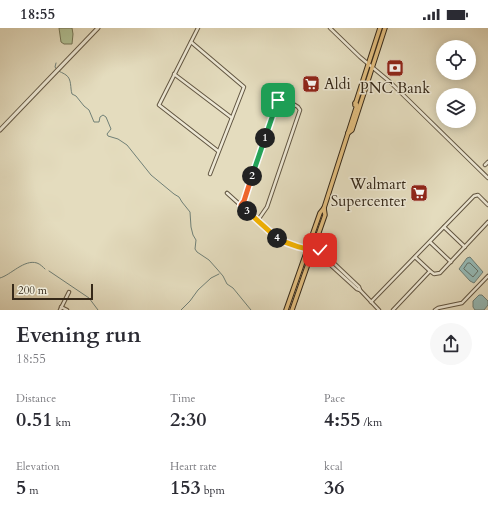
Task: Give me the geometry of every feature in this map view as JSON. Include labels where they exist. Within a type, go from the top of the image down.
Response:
[{"type":"main road","points":[[292,310],[320,214],[324,208],[357,105],[355,103],[380,28]]},
{"type":"main road","points":[[348,133],[352,130],[385,28]]},
{"type":"main road","points":[[286,310],[311,249]]},
{"type":"street","points":[[0,130],[98,28]]},
{"type":"street","points":[[198,28],[159,105],[218,151]]},
{"type":"street","points":[[330,28],[368,64],[390,82],[488,178]]},
{"type":"street","points":[[191,42],[244,87],[210,174]]},
{"type":"street","points":[[174,74],[232,118]]},
{"type":"street","points":[[241,205],[244,201],[280,98],[282,97],[298,107],[300,110],[267,207],[258,220]]},
{"type":"street","points":[[485,165],[488,162]]},
{"type":"street","points":[[227,193],[280,240],[311,249],[360,290],[379,310]]},
{"type":"street","points":[[371,302],[474,196],[478,195],[488,205]]},
{"type":"street","points":[[415,257],[430,271],[438,274],[488,222]]},
{"type":"street","points":[[444,227],[465,247]]},
{"type":"street","points":[[430,242],[451,262]]},
{"type":"street","points":[[393,310],[430,271]]},
{"type":"street","points":[[435,310],[462,303],[488,276]]},
{"type":"street","points":[[67,310],[61,308],[69,292]]},
{"type":"green space","points":[[59,28],[72,28],[72,44],[64,44],[61,42]]},
{"type":"water","points":[[470,257],[483,272],[474,283],[470,281],[459,269],[467,258]]},
{"type":"water","points":[[479,295],[482,295],[488,301],[488,305],[484,310],[475,310],[473,307],[473,301]]},
{"type":"waterway","points":[[56,63],[56,69],[68,77],[72,94],[76,96],[89,110],[94,122],[99,122],[100,117],[103,115],[106,117],[111,129],[107,134],[108,136],[118,139],[127,145],[151,175],[179,197],[190,212],[191,227],[196,240],[195,249],[209,260],[223,276],[227,284],[233,288],[251,310]]},
{"type":"waterway","points":[[0,278],[27,263],[37,263],[45,269]]},
{"type":"waterway","points":[[49,271],[89,298],[98,310]]},
{"type":"waterway","points":[[181,310],[198,290],[211,278],[219,274]]},
{"type":"place","name":"PNC Bank","points":[[395,68]]},
{"type":"place","name":"Aldi","points":[[311,84]]},
{"type":"place","name":"Walmart Supercenter","points":[[419,193]]},
{"type":"route","points":[[278,100],[244,201],[241,205],[280,240],[313,250],[320,250]]}]
